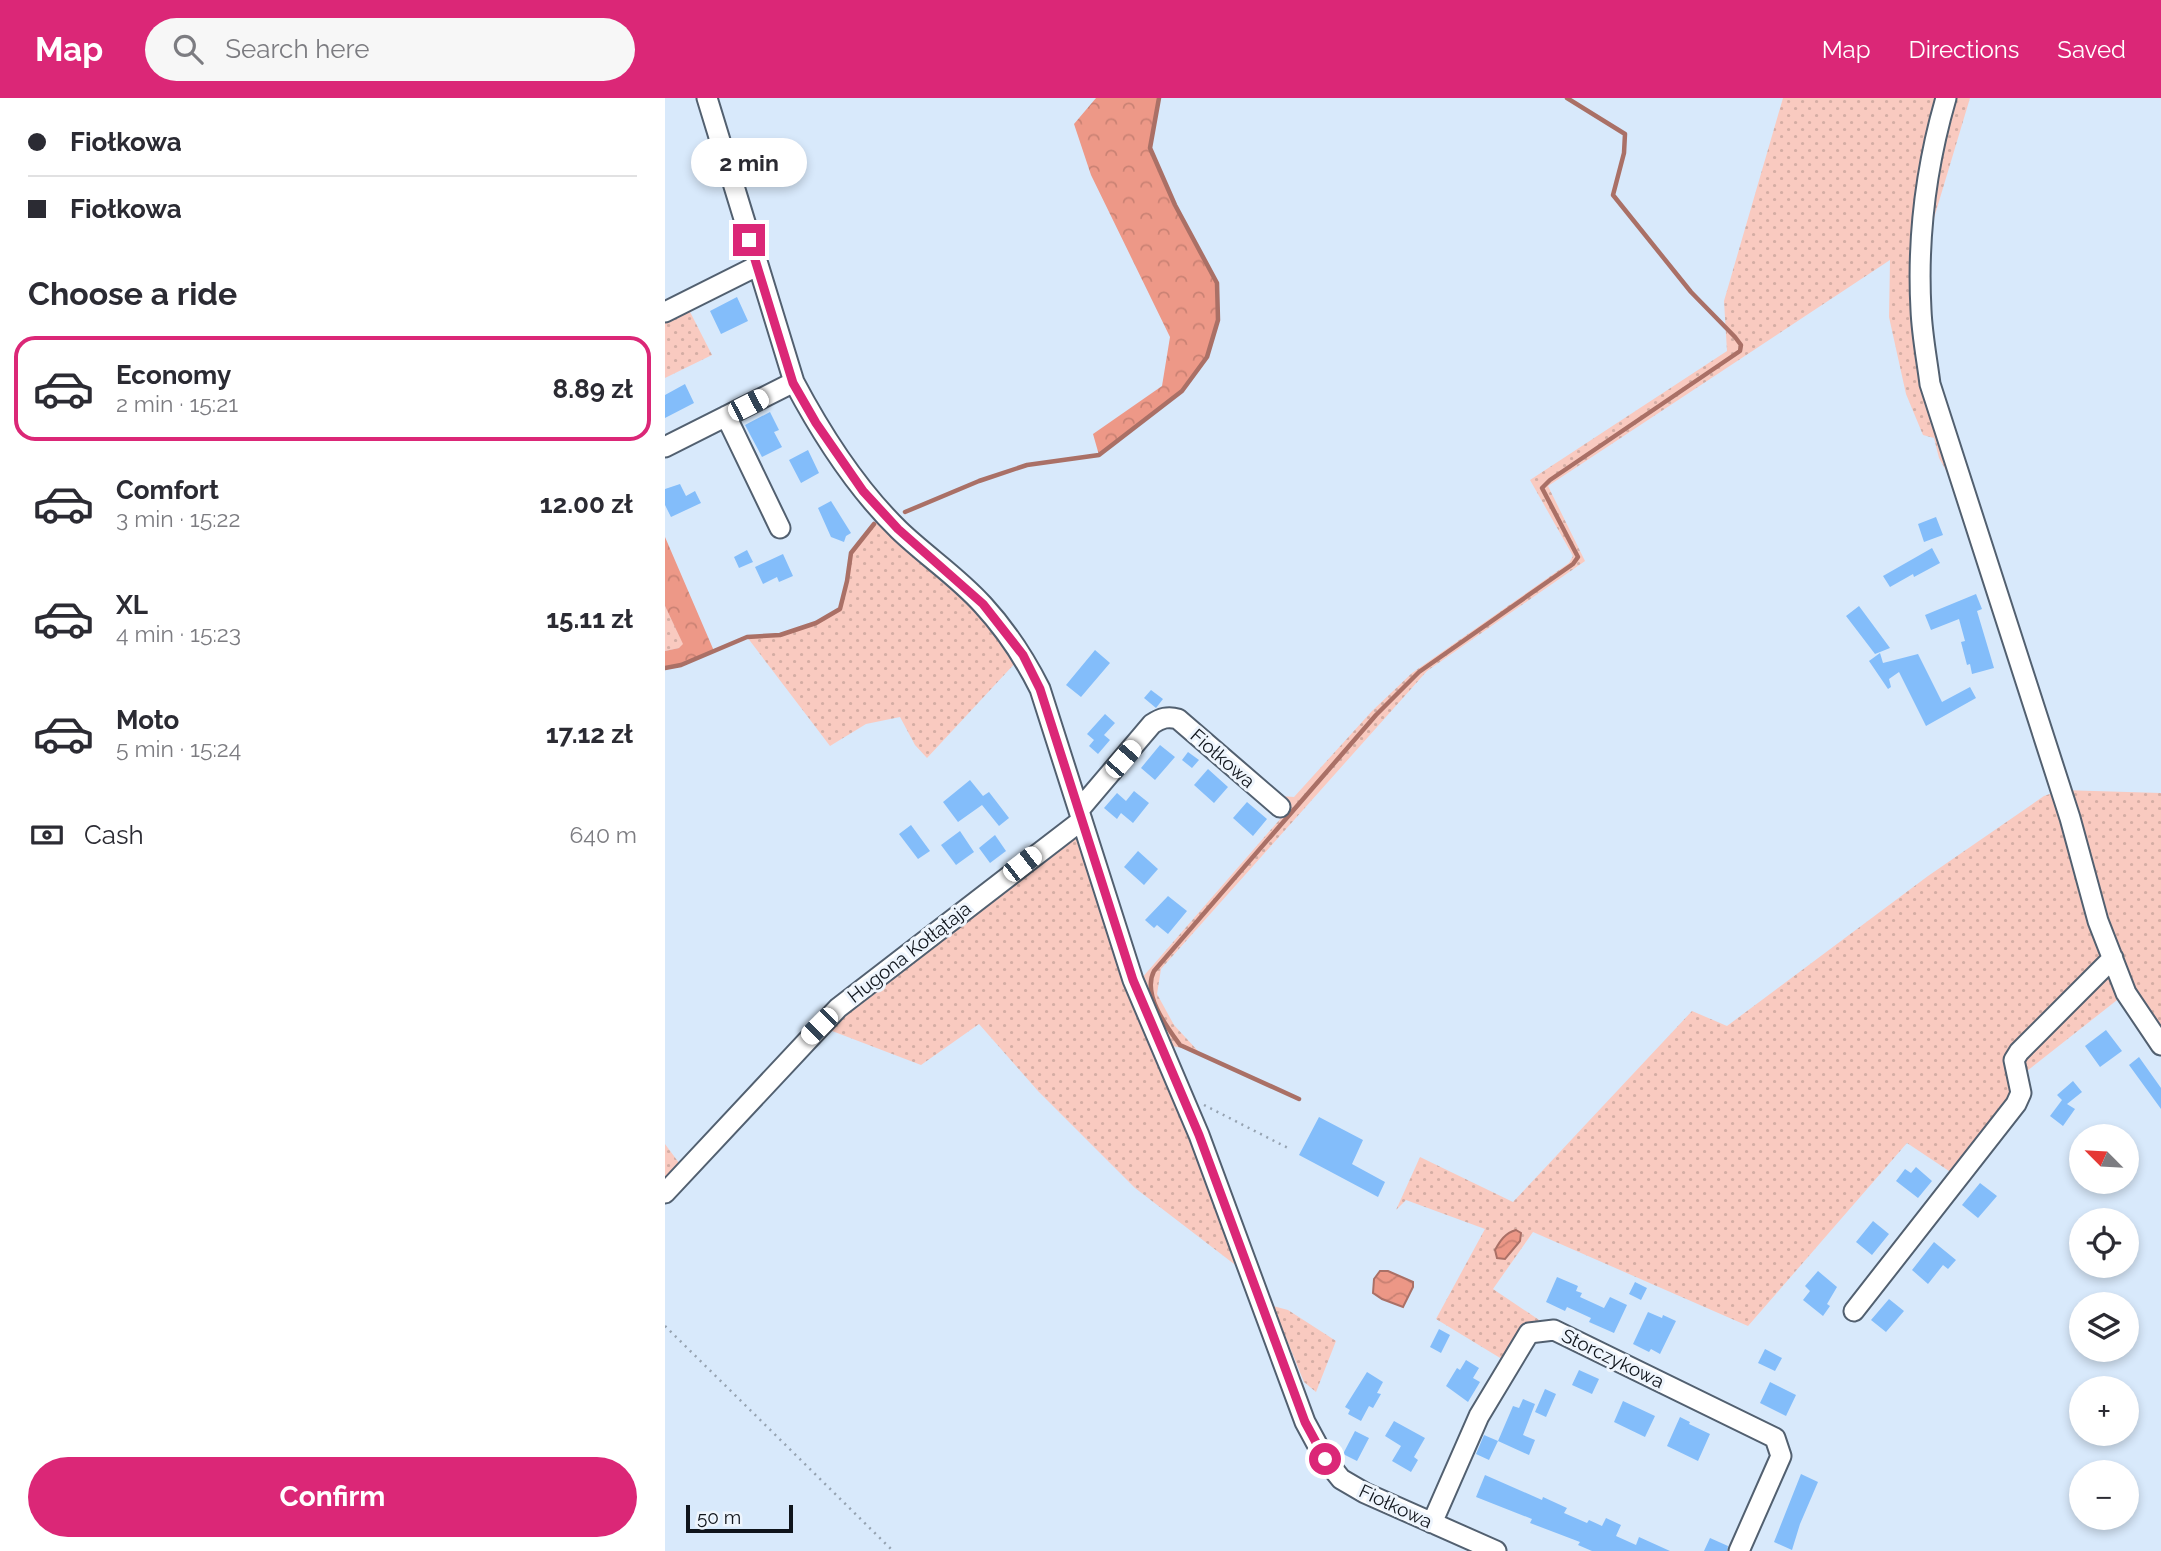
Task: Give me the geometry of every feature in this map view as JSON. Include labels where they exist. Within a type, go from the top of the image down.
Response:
[{"type":"street","name":"Fiołkowa","points":[[707,98],[793,383],[816,423],[863,491],[898,529],[983,604],[1023,655],[1040,689],[1133,980],[1199,1135],[1305,1422],[1325,1459],[1341,1479],[1365,1493],[1496,1551]]},
{"type":"street","points":[[1946,98],[1933,145],[1923,207],[1921,310],[1930,384],[2067,808],[2098,921],[2126,993],[2161,1045]]},
{"type":"street","points":[[665,312],[757,266]]},
{"type":"street","points":[[665,447],[793,383]]},
{"type":"street","points":[[726,416],[780,528]]},
{"type":"street","name":"Fiołkowa","points":[[1080,815],[1152,724],[1164,717],[1178,719],[1280,807]]},
{"type":"street","name":"Hugona Kołłątaja","points":[[665,1193],[838,1008],[1080,815]]},
{"type":"street","points":[[1854,1311],[2016,1104],[2021,1093],[2014,1060],[2019,1052],[2113,958]]},
{"type":"street","name":"Storczykowa","points":[[1432,1523],[1479,1416],[1529,1333],[1554,1330],[1775,1438],[1781,1456],[1739,1551]]},
{"type":"path","points":[[1182,1094],[1288,1148]]},
{"type":"path","points":[[665,1326],[893,1551]]},
{"type":"shaded area","points":[[1783,98],[1970,98],[1922,258],[1916,314],[1953,483],[1939,458],[1934,438],[1923,435],[1906,394],[1889,317],[1890,260],[1548,486],[1585,561],[1427,671],[1161,969],[1157,994],[1174,1025],[1198,1051],[1172,1046],[1141,979],[1281,818],[1281,796],[1294,797],[1372,711],[1412,673],[1569,563],[1573,556],[1530,480],[1727,351],[1724,301]]},
{"type":"shaded area","points":[[687,306],[712,355],[665,378],[665,317]]},
{"type":"shaded area","points":[[881,521],[971,604],[1019,659],[927,758],[915,745],[900,717],[866,724],[830,746],[747,637],[795,629],[840,609],[851,553],[874,524]]},
{"type":"shaded area","points":[[665,606],[684,645],[665,651]]},
{"type":"shaded area","points":[[2061,790],[2161,793],[2161,1041],[2126,993],[2018,1078],[2020,1087],[1958,1177],[1907,1143],[1748,1326],[1533,1232],[1493,1289],[1554,1330],[1529,1333],[1510,1364],[1436,1319],[1485,1229],[1406,1200],[1396,1210],[1420,1157],[1513,1202],[1692,1011],[1727,1026],[1928,876],[2044,796]]},
{"type":"shaded area","points":[[1082,820],[1251,1277],[1135,1188],[1038,1091],[979,1024],[921,1065],[819,1026]]},
{"type":"shaded area","points":[[665,1144],[685,1171],[665,1193]]},
{"type":"shaded area","points":[[1273,1306],[1288,1310],[1336,1341],[1316,1392],[1304,1382]]},
{"type":"green space","points":[[1096,98],[1159,98],[1150,148],[1174,205],[1217,283],[1218,320],[1207,357],[1182,391],[1099,455],[1093,434],[1162,386],[1170,337],[1091,175],[1074,124]]},
{"type":"green space","points":[[665,537],[714,651],[681,665],[665,668],[665,651],[679,648],[683,644],[665,606]]},
{"type":"water","points":[[1516,1230],[1521,1233],[1520,1241],[1505,1259],[1497,1258],[1495,1250],[1499,1244],[1506,1235]]},
{"type":"water","points":[[1380,1271],[1388,1271],[1413,1282],[1403,1307],[1373,1293],[1374,1279]]},
{"type":"building","points":[[737,297],[748,321],[721,334],[710,311]]},
{"type":"building","points":[[685,384],[694,403],[665,418],[665,395]]},
{"type":"building","points":[[770,412],[779,430],[774,432],[782,447],[762,457],[745,425]]},
{"type":"building","points":[[808,450],[819,473],[801,483],[789,460]]},
{"type":"building","points":[[680,484],[686,496],[695,491],[701,503],[671,517],[665,505],[665,489]]},
{"type":"building","points":[[831,501],[851,533],[846,536],[844,542],[831,537],[818,508]]},
{"type":"building","points":[[1936,517],[1943,535],[1924,542],[1918,524]]},
{"type":"building","points":[[1932,548],[1940,563],[1890,587],[1883,576]]},
{"type":"building","points":[[747,550],[753,562],[739,568],[734,557]]},
{"type":"building","points":[[783,554],[793,576],[779,582],[777,577],[763,584],[755,567]]},
{"type":"building","points":[[1976,594],[1982,609],[1977,611],[1994,668],[1972,674],[1961,642],[1965,641],[1959,619],[1931,630],[1925,615]]},
{"type":"building","points":[[1859,606],[1890,648],[1875,654],[1846,616]]},
{"type":"building","points":[[1095,650],[1110,663],[1081,697],[1066,685]]},
{"type":"building","points":[[1880,653],[1883,663],[1918,654],[1942,702],[1970,687],[1976,698],[1926,726],[1899,672],[1889,679],[1891,687],[1888,689],[1869,661]]},
{"type":"building","points":[[1151,690],[1163,699],[1156,708],[1144,698]]},
{"type":"building","points":[[1105,714],[1115,723],[1104,735],[1110,740],[1098,754],[1089,746],[1094,740],[1087,734]]},
{"type":"building","points":[[1160,745],[1175,757],[1155,780],[1141,768]]},
{"type":"building","points":[[1188,752],[1199,760],[1192,768],[1182,760]]},
{"type":"building","points":[[1208,769],[1228,787],[1214,803],[1194,785]]},
{"type":"building","points":[[970,780],[983,796],[989,792],[1009,818],[999,826],[982,805],[958,822],[943,802]]},
{"type":"building","points":[[1134,791],[1149,803],[1133,823],[1121,813],[1117,819],[1104,808],[1117,793],[1126,801]]},
{"type":"building","points":[[1247,802],[1267,819],[1253,836],[1233,818]]},
{"type":"building","points":[[911,825],[930,851],[918,859],[899,834]]},
{"type":"building","points":[[960,831],[974,852],[956,865],[941,845]]},
{"type":"building","points":[[995,835],[1006,851],[990,863],[979,848]]},
{"type":"building","points":[[1138,851],[1158,869],[1144,885],[1124,867]]},
{"type":"building","points":[[1168,896],[1187,911],[1168,934],[1157,925],[1154,928],[1145,920]]},
{"type":"building","points":[[2106,1030],[2122,1051],[2100,1067],[2085,1046]]},
{"type":"building","points":[[2139,1057],[2161,1088],[2161,1109],[2129,1065]]},
{"type":"building","points":[[2073,1081],[2082,1092],[2067,1104],[2075,1109],[2063,1126],[2050,1116],[2062,1100],[2057,1095]]},
{"type":"building","points":[[1319,1117],[1363,1140],[1352,1164],[1385,1182],[1378,1197],[1299,1155]]},
{"type":"building","points":[[1916,1167],[1932,1181],[1918,1198],[1896,1181],[1905,1169],[1911,1173]]},
{"type":"building","points":[[1980,1183],[1997,1196],[1978,1218],[1962,1205]]},
{"type":"building","points":[[1873,1221],[1889,1234],[1872,1255],[1856,1242]]},
{"type":"building","points":[[1934,1242],[1956,1260],[1948,1269],[1943,1265],[1928,1284],[1912,1270]]},
{"type":"building","points":[[1818,1271],[1837,1287],[1823,1316],[1803,1300],[1810,1291],[1805,1286]]},
{"type":"building","points":[[1557,1277],[1578,1286],[1576,1291],[1582,1293],[1580,1297],[1604,1308],[1610,1297],[1627,1305],[1614,1333],[1589,1322],[1591,1318],[1567,1307],[1565,1311],[1546,1302]]},
{"type":"building","points":[[1635,1282],[1647,1288],[1641,1300],[1629,1294]]},
{"type":"building","points":[[1889,1299],[1904,1311],[1886,1332],[1871,1320]]},
{"type":"building","points":[[1648,1312],[1676,1321],[1660,1354],[1633,1344]]},
{"type":"building","points":[[1439,1329],[1450,1335],[1441,1353],[1430,1347]]},
{"type":"building","points":[[1765,1349],[1782,1358],[1775,1371],[1758,1363]]},
{"type":"building","points":[[1466,1360],[1479,1368],[1473,1378],[1480,1382],[1468,1402],[1446,1386],[1457,1368],[1460,1370]]},
{"type":"building","points":[[1579,1370],[1599,1379],[1592,1394],[1572,1385]]},
{"type":"building","points":[[1367,1372],[1383,1382],[1377,1393],[1381,1394],[1373,1408],[1369,1406],[1361,1421],[1348,1414],[1350,1410],[1345,1407]]},
{"type":"building","points":[[1770,1382],[1796,1395],[1786,1416],[1760,1403]]},
{"type":"building","points":[[1545,1389],[1556,1394],[1546,1417],[1535,1412]]},
{"type":"building","points":[[1523,1399],[1535,1404],[1523,1435],[1535,1440],[1529,1455],[1498,1441],[1513,1406],[1519,1408]]},
{"type":"building","points":[[1623,1401],[1655,1416],[1645,1437],[1614,1422]]},
{"type":"building","points":[[1680,1417],[1710,1434],[1698,1461],[1667,1446]]},
{"type":"building","points":[[1394,1421],[1425,1438],[1414,1457],[1418,1460],[1411,1472],[1392,1461],[1401,1446],[1385,1436]]},
{"type":"building","points":[[1355,1431],[1369,1438],[1357,1461],[1343,1454]]},
{"type":"building","points":[[1484,1435],[1498,1441],[1489,1460],[1476,1454]]},
{"type":"building","points":[[1801,1474],[1818,1482],[1792,1550],[1774,1542]]},
{"type":"building","points":[[1485,1475],[1567,1508],[1564,1513],[1587,1523],[1589,1520],[1602,1526],[1606,1518],[1621,1525],[1616,1536],[1636,1545],[1639,1537],[1670,1551],[1592,1551],[1578,1545],[1580,1542],[1530,1523],[1532,1519],[1476,1497]]},
{"type":"building","points":[[1710,1538],[1728,1546],[1727,1551],[1704,1551]]},
{"type":"waterway","points":[[905,512],[979,481],[1027,465],[1099,455],[1182,391],[1207,357],[1218,320],[1217,283],[1175,205],[1150,148],[1159,98]]},
{"type":"waterway","points":[[1299,1099],[1180,1045],[1153,1000],[1151,980],[1154,971],[1376,715],[1419,672],[1573,564],[1578,557],[1542,488],[1740,351],[1741,345],[1735,337],[1691,292],[1613,195],[1624,153],[1625,134],[1567,98]]},
{"type":"waterway","points":[[665,668],[681,665],[747,637],[780,635],[816,623],[840,609],[851,553],[874,524]]},
{"type":"route","points":[[749,240],[793,383],[816,423],[863,491],[898,529],[983,604],[1023,655],[1040,689],[1133,980],[1199,1135],[1305,1422],[1325,1459]]}]
